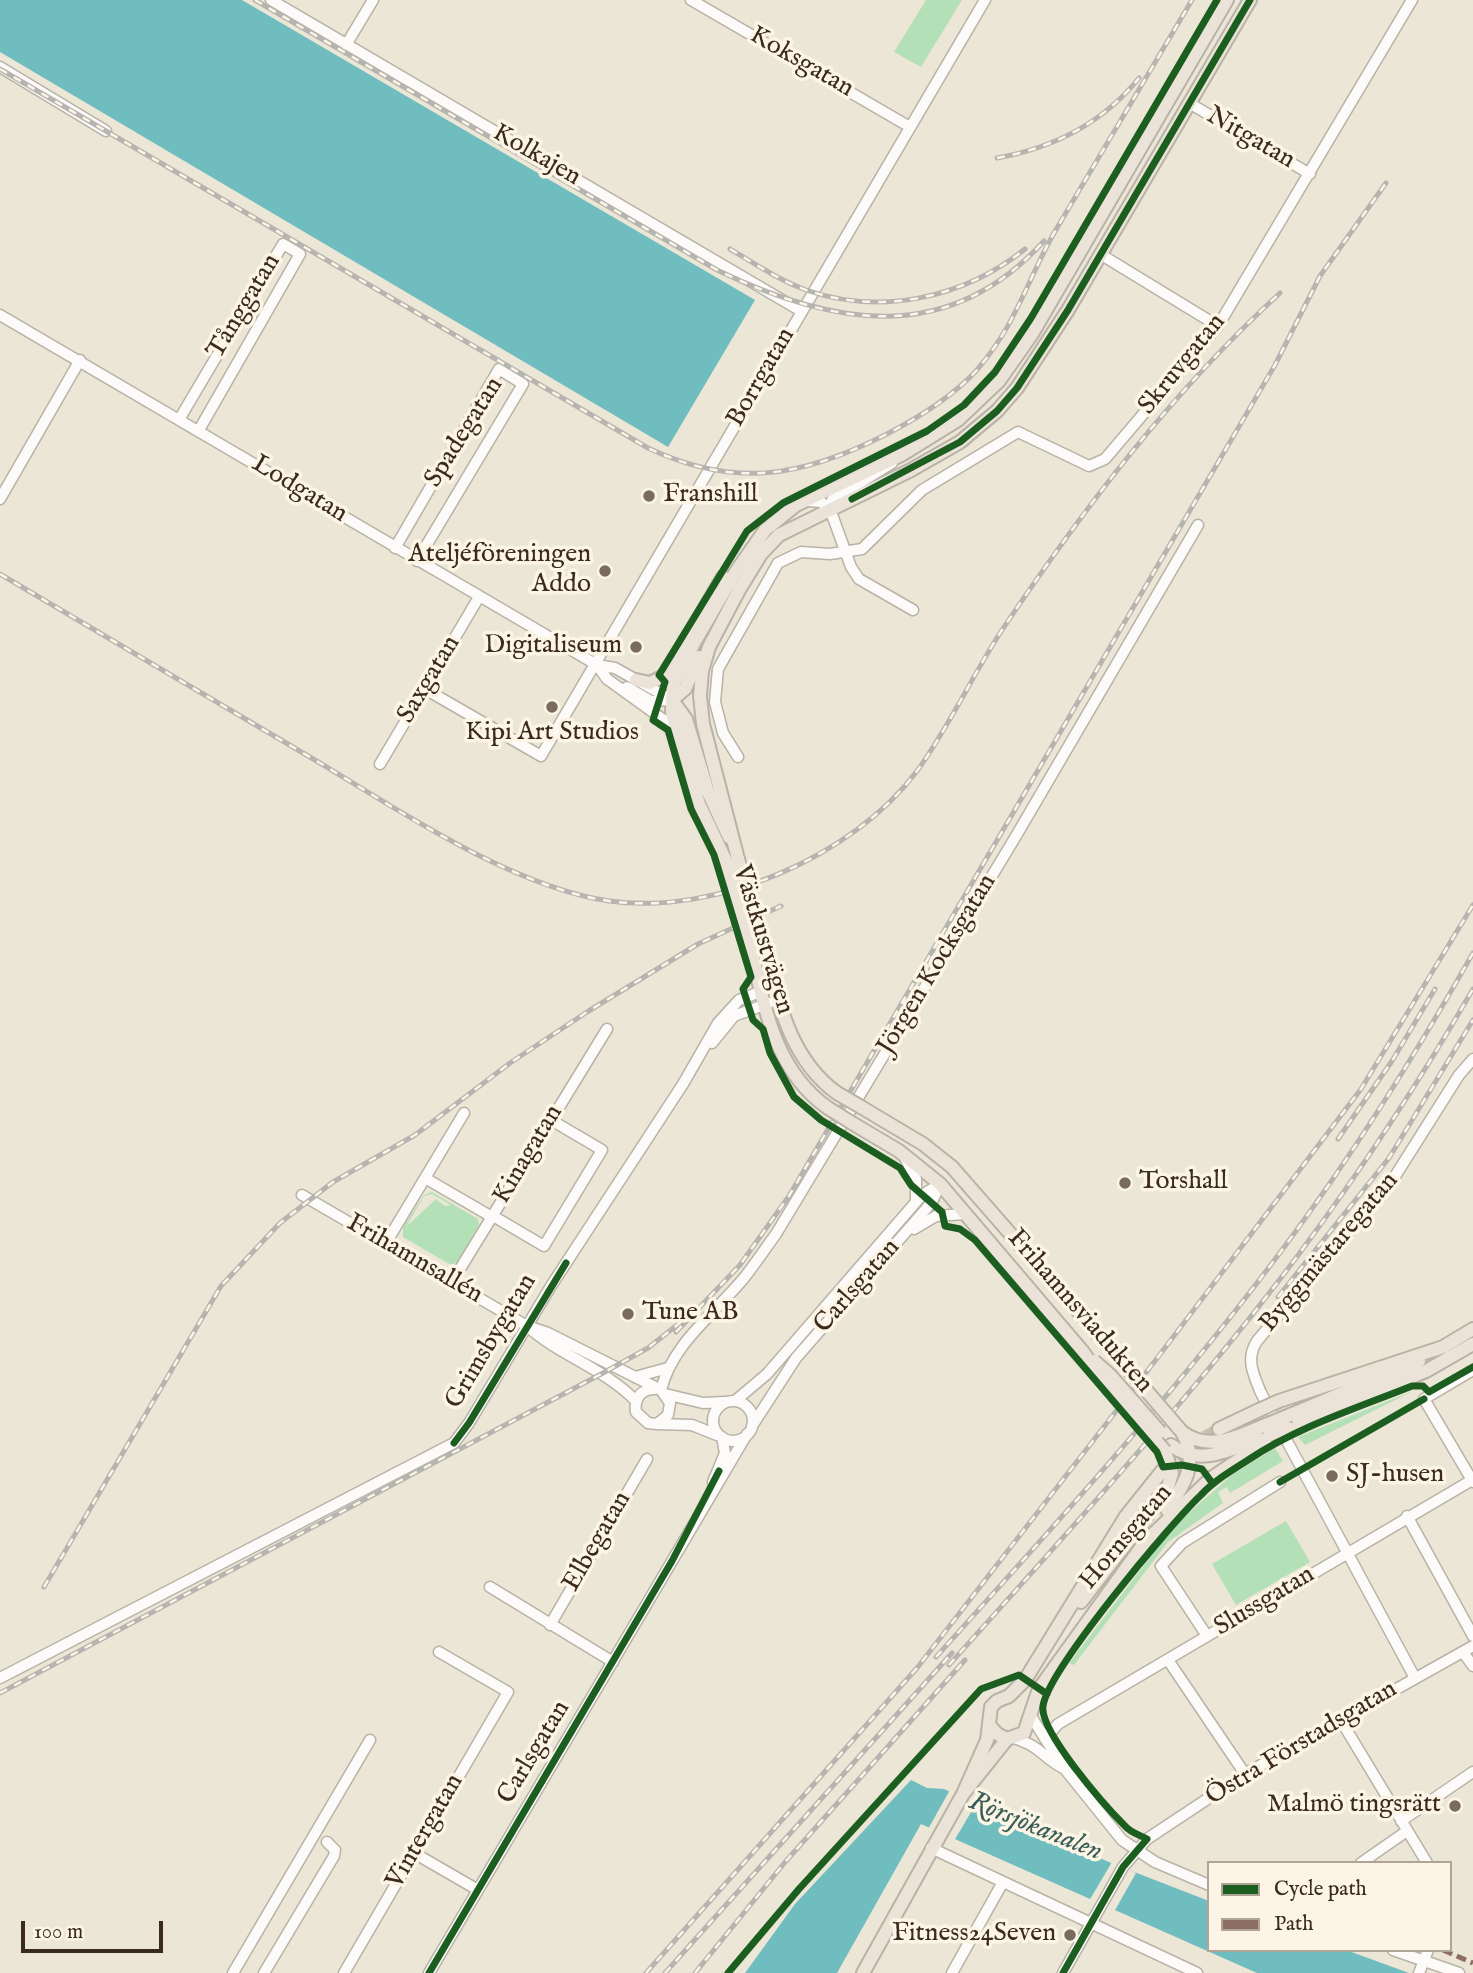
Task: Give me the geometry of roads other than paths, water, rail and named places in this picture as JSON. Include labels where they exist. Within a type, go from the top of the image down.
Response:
[{"type":"main road","name":"Västkustvägen","points":[[733,856],[699,804],[676,729],[673,685],[681,665],[750,549],[777,519],[807,501],[903,454],[974,407],[1015,360],[1227,0]]},
{"type":"main road","name":"Västkustvägen","points":[[672,699],[685,689],[701,652],[769,543],[792,528],[935,457],[960,442],[997,411],[1033,367],[1250,0]]},
{"type":"main road","points":[[636,680],[650,683],[666,675],[732,563],[754,536],[777,519]]},
{"type":"main road","name":"Västkustvägen","points":[[729,608],[705,659],[701,696],[704,724],[734,833],[733,856],[754,933],[800,1056],[814,1074],[837,1093],[939,1156],[976,1192]]},
{"type":"main road","points":[[672,699],[686,719],[708,792],[733,856]]},
{"type":"main road","name":"Västkustvägen","points":[[754,933],[764,1004],[786,1063],[802,1085],[828,1108],[900,1151]]},
{"type":"main road","name":"Frihamnsviadukten","points":[[900,1151],[940,1184],[1083,1352],[1110,1375],[1168,1448],[1191,1455]]},
{"type":"main road","points":[[939,1156],[940,1184],[955,1182],[976,1192]]},
{"type":"main road","name":"Frihamnsviadukten","points":[[976,1192],[1182,1432],[1191,1455]]},
{"type":"main road","points":[[1145,1542],[1185,1483],[1191,1455],[1216,1455],[1291,1423],[1411,1365],[1473,1329]]},
{"type":"main road","points":[[1291,1423],[1426,1371],[1473,1344]]},
{"type":"main road","points":[[1219,1429],[1279,1401],[1443,1347]]},
{"type":"main road","points":[[1182,1432],[1194,1439],[1213,1443],[1268,1433]]},
{"type":"main road","name":"Hornsgatan","points":[[963,1794],[1010,1738],[1024,1733],[1036,1694],[1145,1542],[1210,1479],[1268,1433]]},
{"type":"main road","points":[[1055,1636],[1162,1498],[1172,1473],[1168,1448]]},
{"type":"main road","name":"Hornsgatan","points":[[963,1794],[987,1740],[991,1707],[1009,1696],[1026,1680],[1126,1516],[1162,1471]]},
{"type":"main road","points":[[1009,1696],[1025,1703],[1031,1715]]},
{"type":"main road","points":[[990,1726],[997,1734],[1010,1738]]},
{"type":"main road","points":[[863,1973],[930,1848],[963,1794]]},
{"type":"street","name":"Kolkajen","points":[[271,0],[801,311]]},
{"type":"street","points":[[346,44],[373,0]]},
{"type":"street","name":"Koksgatan","points":[[691,0],[910,127]]},
{"type":"street","name":"Borrgatan","points":[[425,689],[541,757],[597,665],[604,645],[985,0]]},
{"type":"street","name":"Skruvgatan","points":[[846,552],[862,549],[904,506],[930,485],[1018,432],[1088,466],[1100,463],[1219,326],[1412,0]]},
{"type":"street","points":[[0,68],[106,131]]},
{"type":"street","name":"Nitgatan","points":[[1189,103],[1310,174]]},
{"type":"street","name":"Tånggatan","points":[[180,418],[283,244],[300,254],[199,430]]},
{"type":"street","points":[[1100,254],[1219,326]]},
{"type":"street","name":"Lodgatan","points":[[0,315],[180,418],[395,548],[597,665],[615,668],[672,699]]},
{"type":"street","points":[[0,499],[80,360]]},
{"type":"street","name":"Spadegatan","points":[[395,548],[499,369],[523,384],[417,561]]},
{"type":"street","points":[[830,509],[832,500],[870,479],[903,454]]},
{"type":"street","points":[[807,501],[821,502],[830,509],[859,579],[913,610]]},
{"type":"street","name":"Jörgen Kocksgatan","points":[[661,1391],[668,1368],[696,1330],[745,1277],[776,1234],[1016,836],[1198,525]]},
{"type":"street","points":[[738,757],[723,733],[715,702],[716,678],[724,653],[778,563],[801,552],[846,552]]},
{"type":"street","name":"Saxgatan","points":[[380,764],[479,597]]},
{"type":"street","name":"Lodgatan","points":[[597,665],[607,679],[676,729]]},
{"type":"street","name":"Lodgatan","points":[[607,679],[651,701],[672,699]]},
{"type":"street","name":"Grimsbygatan","points":[[0,1678],[454,1443],[691,1072],[725,1013],[739,1000],[775,986]]},
{"type":"street","name":"Grimsbygatan","points":[[691,1072],[734,1016],[779,1000]]},
{"type":"street","name":"Kinagatan","points":[[452,1282],[607,1029]]},
{"type":"street","name":"Byggmästaregatan","points":[[1415,1678],[1261,1394],[1251,1367],[1251,1352],[1392,1181],[1459,1075],[1473,1059]]},
{"type":"street","points":[[387,1243],[464,1113]]},
{"type":"street","points":[[425,1178],[544,1246],[602,1150],[551,1120]]},
{"type":"street","points":[[900,1151],[916,1179],[916,1201]]},
{"type":"street","name":"Carlsgatan","points":[[730,1401],[767,1374],[916,1201],[929,1188],[940,1184]]},
{"type":"street","name":"Carlsgatan","points":[[429,1973],[676,1554],[796,1358],[932,1202],[940,1184]]},
{"type":"street","name":"Frihamnsallén","points":[[302,1195],[527,1326],[548,1333],[661,1391],[693,1401],[730,1401]]},
{"type":"street","points":[[899,1240],[936,1216],[962,1213]]},
{"type":"street","name":"Frihamnsallén","points":[[527,1326],[543,1341],[603,1373],[636,1401]]},
{"type":"street","points":[[635,1377],[668,1368]]},
{"type":"street","points":[[1473,1370],[1424,1399],[1473,1481]]},
{"type":"street","points":[[657,1424],[670,1409],[661,1391],[643,1391],[636,1401],[640,1418],[648,1423],[657,1424],[692,1425],[720,1436],[734,1441],[750,1430],[749,1409],[730,1401],[713,1416],[714,1428],[720,1436]]},
{"type":"street","name":"Carlsgatan","points":[[676,1554],[722,1462],[725,1453],[720,1436]]},
{"type":"street","name":"Elbegatan","points":[[550,1625],[647,1459]]},
{"type":"street","name":"Slussgatan","points":[[1045,1739],[1058,1724],[1407,1517],[1473,1481]]},
{"type":"street","points":[[1207,1636],[1161,1566],[1182,1543],[1280,1482]]},
{"type":"street","points":[[1407,1517],[1473,1636]]},
{"type":"street","points":[[489,1587],[613,1662]]},
{"type":"street","points":[[1468,1649],[1473,1666]]},
{"type":"street","name":"Östra Förstadsgatan","points":[[1062,1973],[1123,1867],[1136,1850],[1245,1774],[1468,1649]]},
{"type":"street","name":"Vintergatan","points":[[344,1973],[508,1692],[439,1652]]},
{"type":"street","points":[[1168,1660],[1245,1774]]},
{"type":"street","points":[[1031,1715],[1064,1768],[1122,1840],[1136,1850],[1207,1884]]},
{"type":"street","points":[[1340,1719],[1426,1861]]},
{"type":"street","points":[[1010,1738],[1035,1745],[1052,1762],[1064,1768]]},
{"type":"street","points":[[233,1973],[370,1740]]},
{"type":"street","points":[[1401,1821],[1473,1772]]},
{"type":"street","points":[[1364,1861],[1407,1831]]},
{"type":"street","points":[[264,1973],[334,1856],[335,1850],[327,1842]]},
{"type":"street","points":[[930,1848],[1197,1973]]},
{"type":"street","points":[[414,1853],[478,1890]]},
{"type":"street","points":[[951,1973],[1003,1882]]},
{"type":"street","points":[[1406,1952],[1426,1955],[1459,1973]]},
{"type":"street","points":[[1419,1973],[1426,1955]]},
{"type":"water","points":[[0,0],[242,0],[755,300],[668,447],[0,52]]},
{"type":"water","points":[[911,1780],[927,1788],[944,1789],[1111,1863],[1207,1900],[1207,1951],[921,1824],[837,1973],[745,1973],[795,1904]]},
{"type":"water","points":[[1210,1952],[1351,1952],[1409,1973],[1257,1973]]},
{"type":"tunnel","points":[[1163,1470],[1194,1443],[1219,1429]]},
{"type":"railway","points":[[255,0],[717,270],[804,304],[846,313],[888,316],[929,312],[969,298],[1007,275],[1044,241]]},
{"type":"railway","points":[[0,69],[648,448],[710,469],[768,473],[825,461],[885,435],[934,407],[976,371],[1001,337],[1054,233],[1192,0]]},
{"type":"railway","points":[[997,158],[1038,148],[1076,131],[1110,108],[1139,78]]},
{"type":"railway","points":[[676,1332],[740,1265],[789,1196],[1275,365],[1320,276],[1386,183]]},
{"type":"railway","points":[[730,249],[777,277],[806,290],[834,298],[863,301],[921,298],[949,290],[976,280],[1025,249]]},
{"type":"railway","points":[[0,574],[423,825],[497,864],[535,881],[609,901],[650,903],[693,899],[736,889],[779,874],[819,854],[857,830],[890,802],[929,754],[1002,630],[1097,496],[1202,371],[1280,293]]},
{"type":"railway","points":[[646,1973],[917,1668],[1158,1357],[1361,1089],[1473,905]]},
{"type":"railway","points":[[44,1587],[221,1286],[280,1223],[333,1182],[415,1135],[510,1063],[587,1012],[698,944],[781,906]]},
{"type":"railway","points":[[936,1657],[1115,1456],[1244,1300],[1311,1211],[1360,1139],[1407,1066],[1473,953]]},
{"type":"railway","points":[[1338,1139],[1392,1061],[1435,989]]},
{"type":"railway","points":[[949,1665],[1128,1463],[1258,1307],[1368,1157],[1473,989]]},
{"type":"railway","points":[[1278,1297],[1389,1158],[1473,1020]]},
{"type":"railway","points":[[0,1693],[603,1373],[648,1348],[681,1322]]},
{"type":"railway","points":[[665,1973],[952,1653]]},
{"type":"railway","points":[[695,1973],[786,1861],[965,1660]]},
{"type":"place","name":"Franshill","points":[[649,496]]},
{"type":"place","name":"Ateljéföreningen Addo","points":[[605,571]]},
{"type":"place","name":"Digitaliseum","points":[[636,647]]},
{"type":"place","name":"Kipi Art Studios","points":[[552,707]]},
{"type":"place","name":"Torshall","points":[[1125,1183]]},
{"type":"place","name":"Tune AB","points":[[628,1314]]},
{"type":"place","name":"SJ-husen","points":[[1332,1476]]},
{"type":"place","name":"Malmö tingsrätt","points":[[1455,1806]]},
{"type":"place","name":"Fitness24Seven","points":[[1070,1935]]},
{"type":"water label","name":"Rörsjökanalen","points":[[1035,1828]]}]
